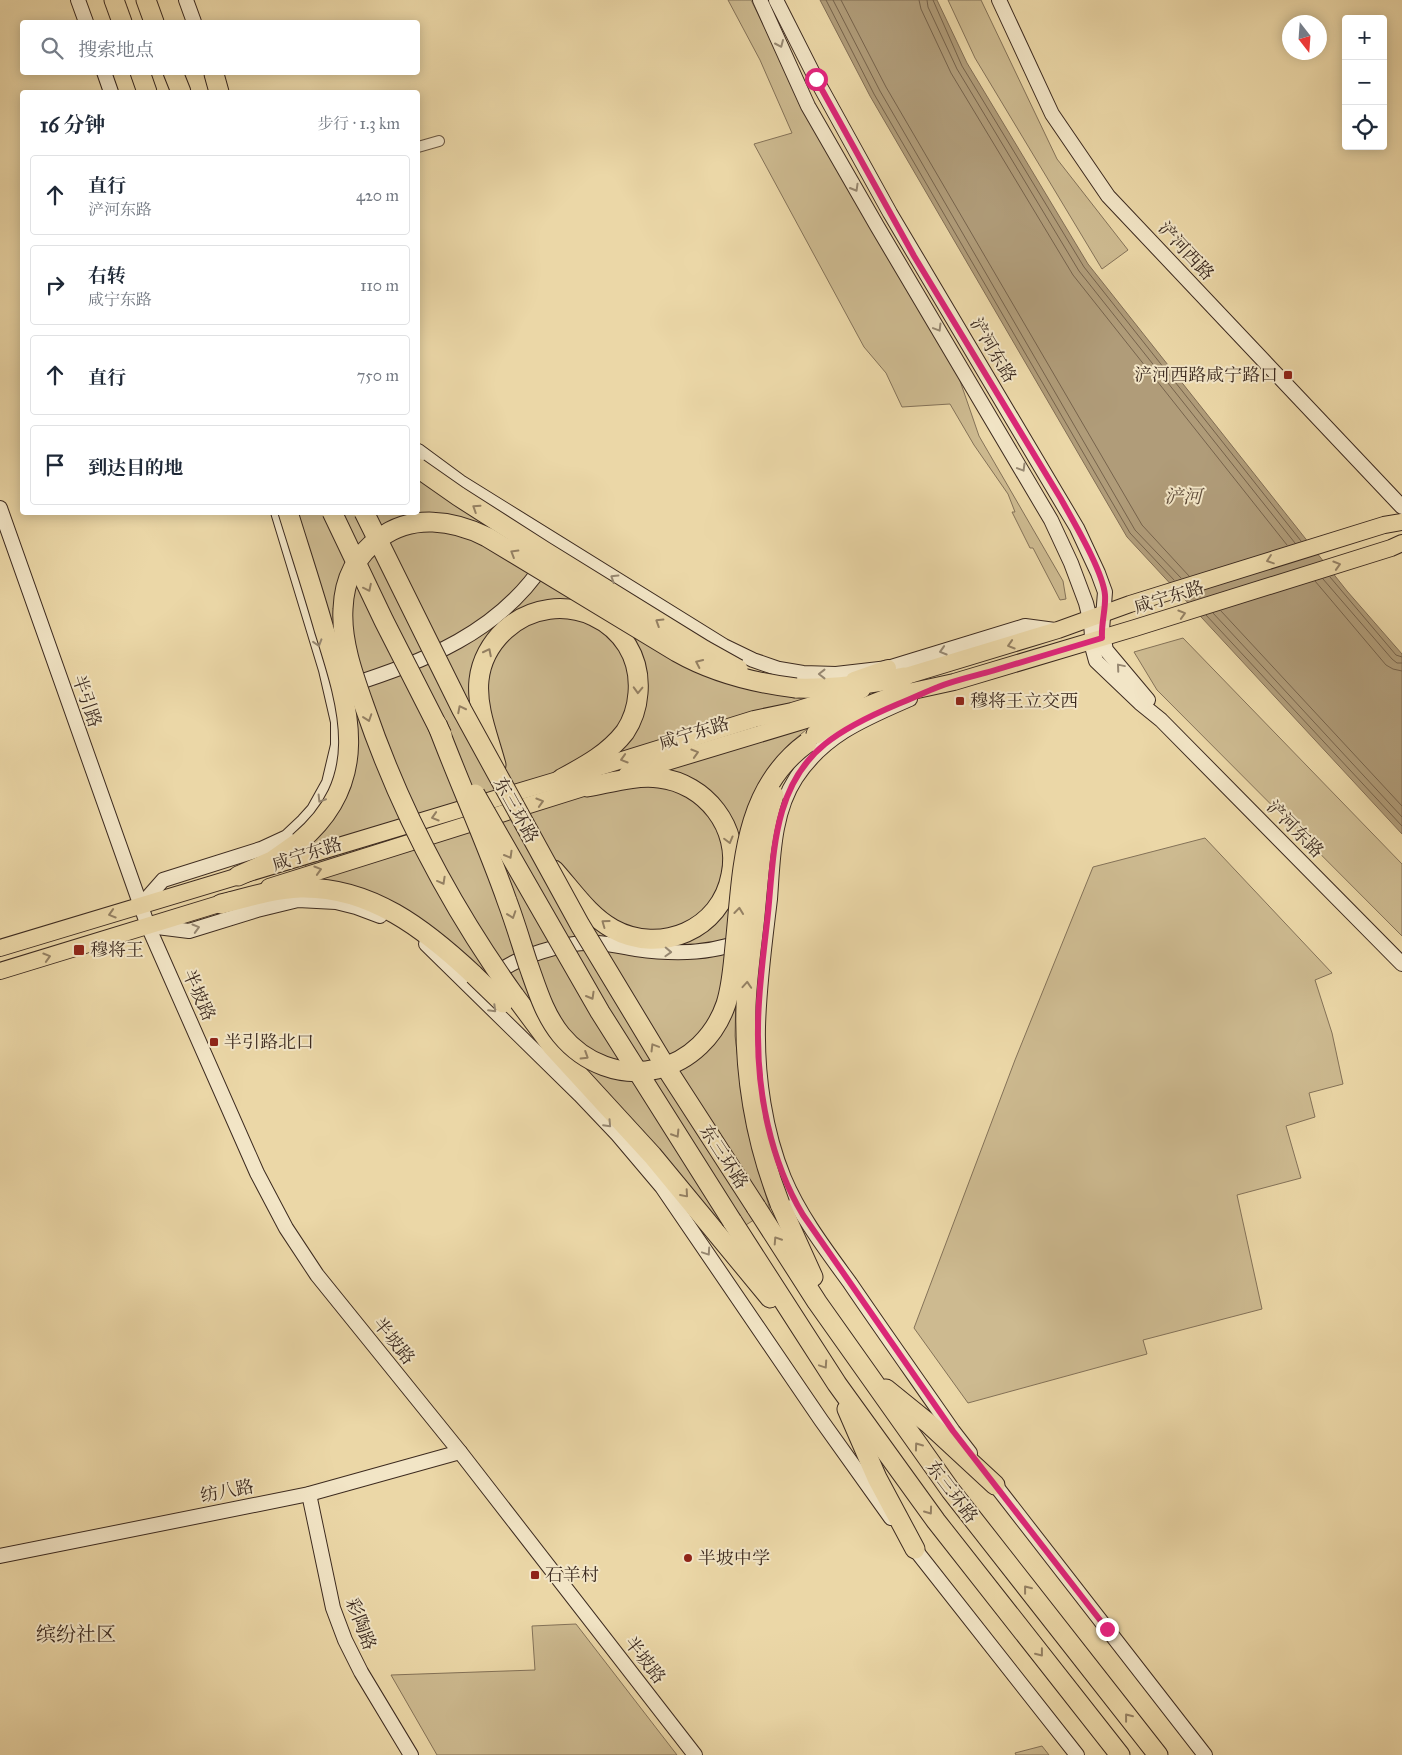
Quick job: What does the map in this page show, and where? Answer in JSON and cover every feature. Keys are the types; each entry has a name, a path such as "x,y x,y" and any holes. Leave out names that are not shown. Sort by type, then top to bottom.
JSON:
{"highway":[{"path":"114,0 121,20"},
{"path":"146,0 153,20"},
{"path":"141,75 146,90"},
{"path":"174,75 180,90"},
{"path":"215,75 219,90"},
{"path":"420,469 544,551 726,662 754,675 806,688"},
{"path":"238,876 272,861 299,842 321,821 340,787 348,763 349,727 338,671 289,515"},
{"name":"东三环路","path":"333,515 384,621 468,783 596,1004 732,1221 837,1384 936,1521 1120,1755"},
{"name":"东三环路","path":"365,515 462,710 501,783 580,925 670,1074 816,1302 951,1491 1158,1755"},
{"path":"812,1346 745,1269 704,1216 663,1169 508,999 470,927 428,856 386,763 359,691 348,650 342,611 344,595 349,576 357,561 376,540 390,531 413,524 436,522 462,526 492,540 677,652 699,664 720,672 746,679 806,688 898,679"},
{"path":"501,783 482,715 478,692 479,678 487,654 497,638 517,621 538,612 562,607 576,609 592,615 614,630 629,650 635,662 638,677 637,705 630,724 609,749 561,779"},
{"path":"437,724 499,879 546,1012 560,1034 579,1053 604,1066 628,1072 655,1070 678,1062 700,1046 716,1026 725,1005 732,978 745,856 754,814 764,791 774,775 789,758 811,739 840,719 858,710 898,679"},
{"path":"811,739 798,752 780,782 766,824 761,853 746,1005 746,1049 752,1111 769,1175 780,1204 839,1332"},
{"path":"540,854 594,915 612,929 633,937 647,940 665,939 682,934 701,923 713,912 725,894 732,874 733,856 729,836 721,818 706,798 686,785 674,780 657,777 639,778 587,787"},
{"path":"220,904 281,890 300,888 349,894 370,901 404,918 425,933 475,984 508,999"},
{"path":"871,1377 928,1423 995,1486"},
{"path":"837,1384 877,1478 915,1549"}],"main road":[{"name":"咸宁东路","path":"0,948 754,719 898,679 1058,630 1130,604 1384,525 1402,522"},
{"name":"咸宁东路","path":"0,971 828,713 898,679 940,686 1135,628 1397,546"},
{"path":"754,719 789,703 838,686"}],"street":[{"path":"78,0 85,20"},
{"path":"186,0 193,20"},
{"name":"浐河东路","path":"760,0 808,106 1051,520 1071,563 1086,604 1097,616"},
{"name":"浐河东路","path":"776,0 816,79 890,213 1077,528 1105,592 1097,616 1095,656 1099,665 1140,704 1161,720 1402,964"},
{"name":"浐河西路","path":"999,0 1052,114 1108,196 1397,498 1402,507"},
{"path":"105,75 110,90"},
{"path":"420,146 439,141"},
{"path":"420,452 460,482 724,646 753,660 779,668 814,674 846,673 898,679"},
{"name":"半引路","path":"0,508 140,905"},
{"path":"140,905 163,880 272,845 287,837 304,821 326,790 336,761 339,730 331,692 279,515"},
{"path":"331,692 419,661 470,635 495,616 532,582 558,543"},
{"path":"940,686 872,716 823,745 805,765 790,789 780,814 776,835 758,1011 759,1054 766,1117 777,1161 784,1179 798,1206 833,1260 953,1431 1205,1755"},
{"path":"148,926 189,931 291,900 336,902 374,913 405,929 475,984 603,1119 662,1187 820,1420 915,1549 1077,1755"},
{"name":"半坡路","path":"140,905 256,1173 286,1228 317,1275 460,1452 695,1755"},
{"path":"475,984 497,973 513,962 532,955 566,947 597,943 662,952 701,951 726,947 766,930"},
{"name":"纺八路","path":"0,1556 308,1494 460,1452"},
{"name":"彩陶路","path":"308,1494 333,1608 345,1640 371,1689 411,1755"}],"shaded area":[{"path":"728,0 751,0 801,100 958,375 979,436 1063,581 1066,599 1060,600 1012,512 1015,512 1008,494 974,445 950,404 902,407 886,373 864,347 754,144 792,133 760,60"},
{"path":"948,0 981,0 1057,159 1128,250 1102,269 975,58"},
{"path":"420,477 736,685 772,694 807,698 813,724 788,745 761,782 736,993 735,1036 746,1122 770,1210 728,1236 635,1126 445,943 312,882 299,848 349,775 292,515 420,515"},
{"path":"1183,638 1402,864 1402,936 1157,690 1134,652"},
{"path":"1205,838 1332,973 1315,980 1332,1033 1343,1084 1309,1093 1315,1117 1286,1126 1301,1178 1237,1195 1262,1309 1143,1340 1147,1354 968,1403 914,1328 1015,1060 1093,867"},
{"path":"576,1624 677,1755 437,1755 391,1675 535,1670 532,1626"},
{"path":"1042,1746 1049,1755 1016,1755 1015,1753"}],"water":[{"name":"浐河","path":"820,0 937,0 967,63 1088,264 1347,591 1402,654 1402,834 1127,537 870,96"}],"place":[{"name":"浐河西路咸宁路口","path":"1288,375"},
{"name":"穆将王立交西","path":"960,701"},
{"name":"穆将王","path":"79,950"},
{"name":"半引路北口","path":"214,1042"},
{"name":"半坡中学","path":"688,1558"},
{"name":"石羊村","path":"535,1575"}],"district":[{"name":"缤纷社区","path":"76,1634"}],"route":[{"path":"816,79 914,256 1061,499 1088,550 1103,584 1105,601 1102,638 940,686 872,716 823,745 794,780 780,814 776,835 758,1011 759,1054 766,1117 777,1161 784,1179 803,1215 953,1431 1107,1629"}]}
